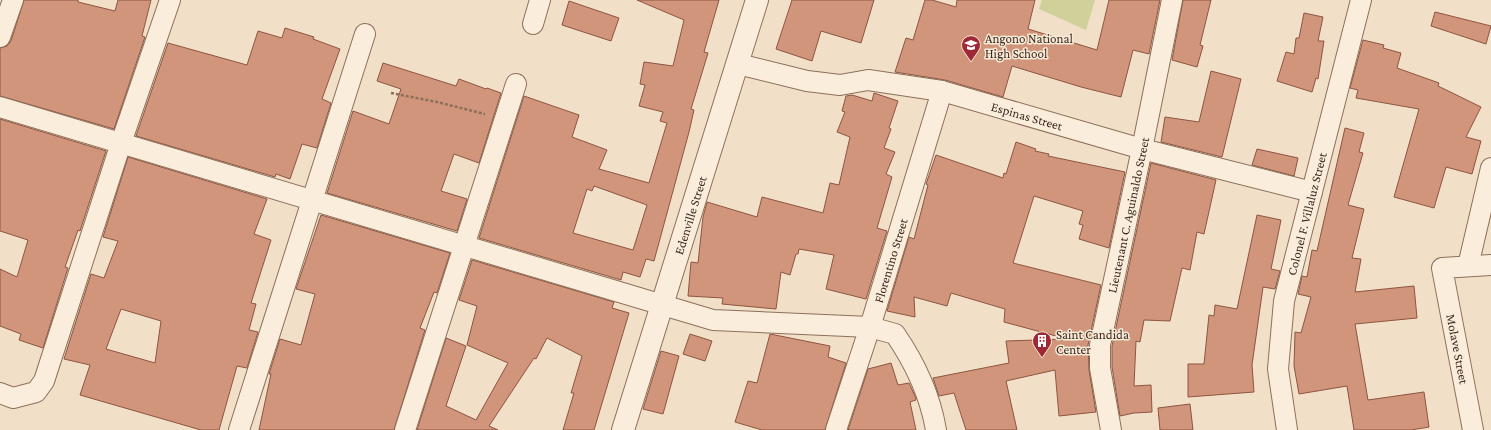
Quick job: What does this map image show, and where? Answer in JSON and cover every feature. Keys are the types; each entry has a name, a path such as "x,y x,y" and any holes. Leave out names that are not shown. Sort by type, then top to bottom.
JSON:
{"street":[{"path":"0,37 13,0"},
{"path":"0,393 13,398 36,392 44,381 121,143 170,0"},
{"path":"533,24 540,0"},
{"name":"Edenville Street","path":"623,430 757,0"},
{"name":"Lieutenant C. Aguinaldo Street","path":"1111,430 1100,368 1100,345 1172,0"},
{"name":"Colonel F. Villaluz Street","path":"1287,430 1278,370 1283,306 1361,0"},
{"path":"240,430 365,34"},
{"name":"Espinas Street","path":"738,64 807,81 840,85 868,80 942,91 1142,149 1312,192"},
{"path":"405,430 516,84"},
{"name":"Florentino Street","path":"836,430 870,327 942,91"},
{"path":"0,107 713,320 870,327 894,334 907,352 917,371 933,414 936,430"},
{"path":"1491,168 1468,266 1491,265"},
{"name":"Molave Street","path":"1468,266 1442,268 1473,430"}],"path":[{"path":"391,93 437,102 504,120"}],"green space":[{"path":"1042,0 1095,0 1086,30 1039,9"}],"building":[{"path":"24,0 78,0 78,2 115,11 118,0 151,0 142,36 145,37 114,129 0,96 0,48 7,46 11,41"},
{"path":"637,0 719,0 704,52 708,53 691,109 694,110 689,132 654,261 646,259 640,277 623,272 621,280 479,238 524,96 579,115 572,137 607,150 599,169 649,183 667,123 660,121 663,112 639,106 645,85 640,84 644,62 673,66 684,20","holes":["594,186 647,205 633,250 573,233 587,189 592,191"]},
{"path":"792,0 874,0 861,43 821,31 812,61 776,49"},
{"path":"925,0 932,0 956,7 957,0 1035,0 1028,29 1097,50 1109,0 1160,0 1149,54 1133,50 1121,97 1081,87 1012,66 1003,97 945,80 895,72 906,38 913,40"},
{"path":"1183,0 1211,0 1200,45 1203,46 1197,67 1172,60"},
{"path":"569,1 619,18 611,41 562,25"},
{"path":"1435,12 1491,26 1486,44 1431,26"},
{"path":"1304,13 1323,17 1318,41 1324,41 1318,79 1316,78 1312,92 1277,81 1286,52 1294,54 1296,38 1299,38"},
{"path":"285,28 314,37 313,39 340,49 322,99 331,103 317,148 302,144 290,179 276,174 275,177 136,136 168,43 247,65 258,31 282,38"},
{"path":"1363,40 1384,45 1383,48 1401,53 1397,68 1439,83 1438,86 1481,107 1466,137 1481,141 1472,174 1446,167 1434,208 1394,197 1419,109 1356,98 1358,90 1350,88"},
{"path":"383,63 456,86 459,79 501,93 479,163 454,154 441,191 467,199 457,231 327,193 353,111 389,124 401,89 377,81"},
{"path":"1211,71 1241,79 1222,157 1161,142 1165,117 1199,122"},
{"path":"874,93 898,101 889,128 891,129 884,148 895,152 886,174 892,177 877,228 887,231 866,299 826,289 834,255 799,249 790,275 781,272 776,309 722,304 723,298 688,296 691,262 698,263 703,217 707,202 757,217 762,197 823,213 830,183 839,185 850,137 837,132 845,112 842,111 846,96 852,95 872,101"},
{"path":"0,119 106,151 80,231 78,230 65,267 68,268 43,348 19,340 21,334 0,326 0,269 17,277 28,240 0,231"},
{"path":"1345,128 1364,133 1359,152 1363,153 1348,205 1364,209 1352,258 1361,259 1355,292 1414,286 1417,318 1355,324 1368,400 1424,392 1429,427 1411,430 1354,430 1347,386 1299,394 1294,366 1295,332 1301,333 1311,297 1298,294 1302,276 1307,277 1312,250 1317,251"},
{"path":"1016,142 1036,149 1035,151 1049,154 1048,156 1125,172 1109,248 1079,239 1083,225 1079,224 1083,211 1034,196 1013,263 1101,285 1088,345 1089,370 1096,412 1059,416 1055,370 1006,381 1017,430 966,430 954,393 939,396 933,378 1009,363 1006,341 1067,339 1004,322 1005,309 951,293 947,306 914,297 915,317 887,311 909,237 914,239 928,185 926,184 936,155 1003,178 1004,173 1006,174"},
{"path":"1257,149 1298,158 1294,176 1252,165"},
{"path":"128,157 267,199 254,234 271,240 251,303 256,304 249,330 258,332 247,368 237,366 219,430 201,430 80,395 90,365 64,359 91,274 104,278 118,241 103,237","holes":["121,309 161,321 155,363 106,349"]},
{"path":"1151,163 1216,180 1204,234 1197,232 1190,270 1182,268 1170,321 1144,320 1140,342 1136,341 1134,386 1151,385 1152,412 1134,413 1120,416 1112,367 1112,346"},
{"path":"321,215 450,253 437,293 434,292 420,328 425,330 394,430 259,430 271,374 269,374 280,339 301,345 315,294 296,289"},
{"path":"1257,215 1281,220 1271,269 1280,271 1275,289 1263,287 1252,365 1254,392 1188,397 1188,364 1204,364 1209,315 1214,316 1215,305 1237,309"},
{"path":"472,260 614,302 612,308 629,313 594,430 563,430 574,393 571,393 582,356 547,338 536,359 534,358 489,426 498,430 417,430 446,338 466,346 446,406 476,420 508,363 467,345 477,306 459,300"},
{"path":"690,334 712,341 705,361 683,354"},
{"path":"770,334 830,346 828,357 846,363 825,430 762,430 735,422 748,381 757,383"},
{"path":"661,351 679,356 663,414 643,409"},
{"path":"891,363 898,385 909,383 915,396 916,400 910,402 916,430 848,430 868,369"},
{"path":"1190,404 1193,430 1160,430 1158,408"}],"place":[{"name":"Angono National High School","path":"971,62"},
{"name":"Saint Candida Center","path":"1042,358"}]}
